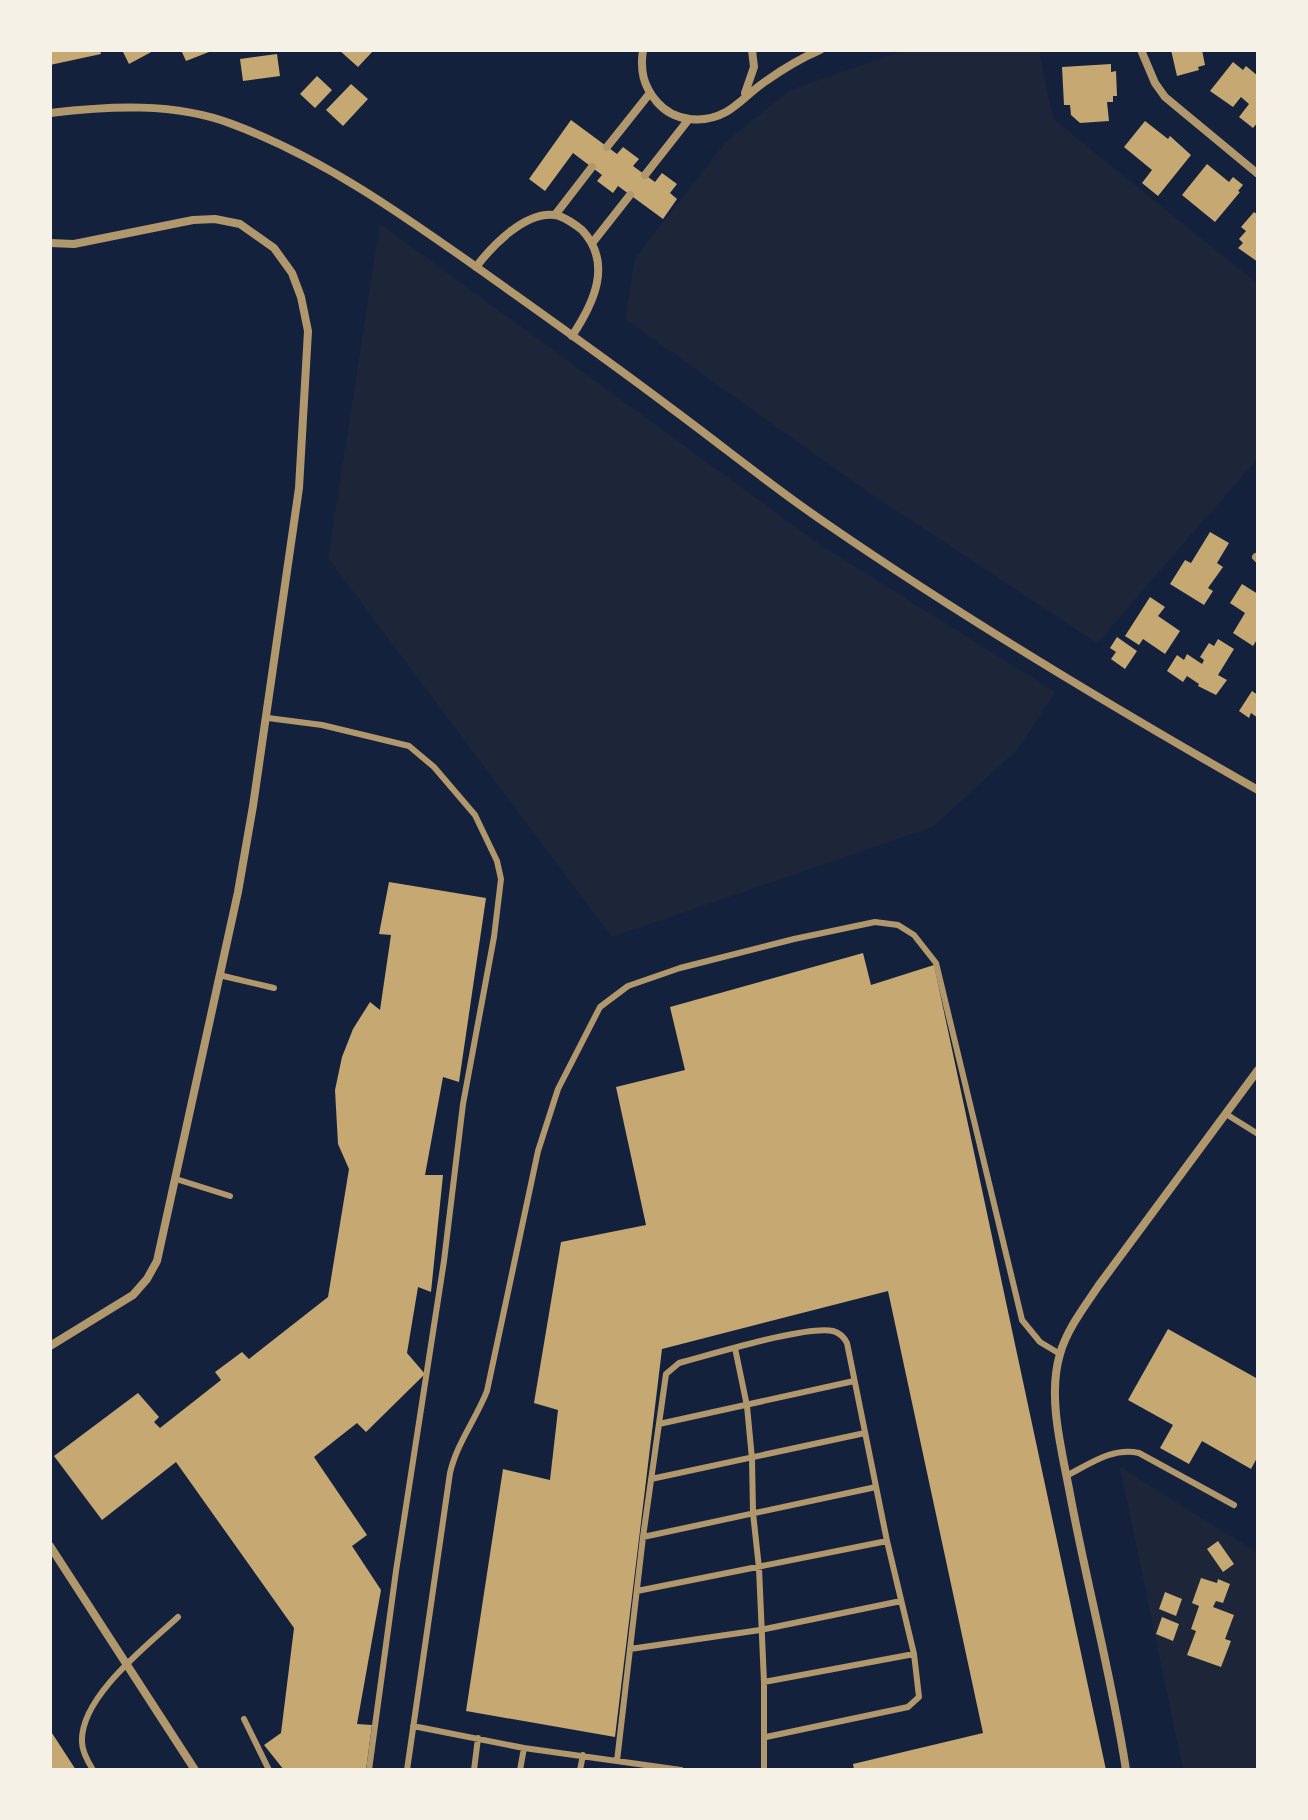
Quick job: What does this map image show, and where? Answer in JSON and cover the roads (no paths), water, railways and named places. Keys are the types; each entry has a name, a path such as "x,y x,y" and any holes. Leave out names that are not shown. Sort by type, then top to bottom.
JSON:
{"street":[{"path":"643,50 643,79 650,93 660,106 674,115 689,119 709,119 728,111 743,97 803,57 820,50"},
{"path":"743,97 752,79 752,50"},
{"path":"1141,50 1155,83 1165,97 1258,174"},
{"path":"607,147 650,93"},
{"path":"50,113 92,108 138,108 179,112 230,123 293,151 342,178 399,212 828,525 1100,699 1258,790"},
{"path":"645,175 689,119"},
{"path":"555,215 592,167"},
{"path":"593,242 630,195"},
{"path":"476,267 495,242 513,228 534,219 555,215 577,226 593,242 598,263 597,288 586,315 572,336"},
{"path":"50,243 74,244 193,220 229,221 252,230 274,248 297,284 308,331 299,488 268,718 238,892 157,1261 133,1295 50,1346"},
{"path":"1126,1770 1059,1432 1055,1384 1060,1354 1077,1318 1099,1285 1258,1070"},
{"path":"50,1546 195,1770"}],"lane":[{"path":"268,718 322,725 409,746 434,767 475,815 497,861 501,879 494,937 463,1104 444,1261 369,1770"},
{"path":"407,1770 450,1473 456,1452 475,1422 490,1381 538,1151 558,1089 584,1035 600,1007 628,986 680,968 875,922 898,925 914,935 936,963 1022,1320 1040,1342 1060,1354"},
{"path":"218,975 274,988"},
{"path":"1226,1114 1258,1134"},
{"path":"176,1179 230,1196"},
{"path":"617,1761 663,1384 669,1370 679,1363 735,1348 806,1332 832,1331 847,1343 887,1541 914,1654 919,1697 915,1704 766,1737"},
{"path":"735,1348 747,1406 752,1459 764,1682 765,1769"},
{"path":"659,1424 854,1381"},
{"path":"651,1479 865,1433"},
{"path":"1066,1476 1116,1451 1127,1450 1139,1453 1234,1505"},
{"path":"643,1537 876,1487"},
{"path":"637,1591 887,1541"},
{"path":"630,1649 760,1630 901,1601"},
{"path":"93,1770 82,1745 87,1716 128,1663 178,1617"},
{"path":"764,1682 914,1654"},
{"path":"244,1719 269,1770"},
{"path":"413,1726 524,1748 617,1761 630,1767 681,1770"},
{"path":"474,1770 478,1738"},
{"path":"520,1770 524,1748"},
{"path":"580,1770 583,1755"}]}
